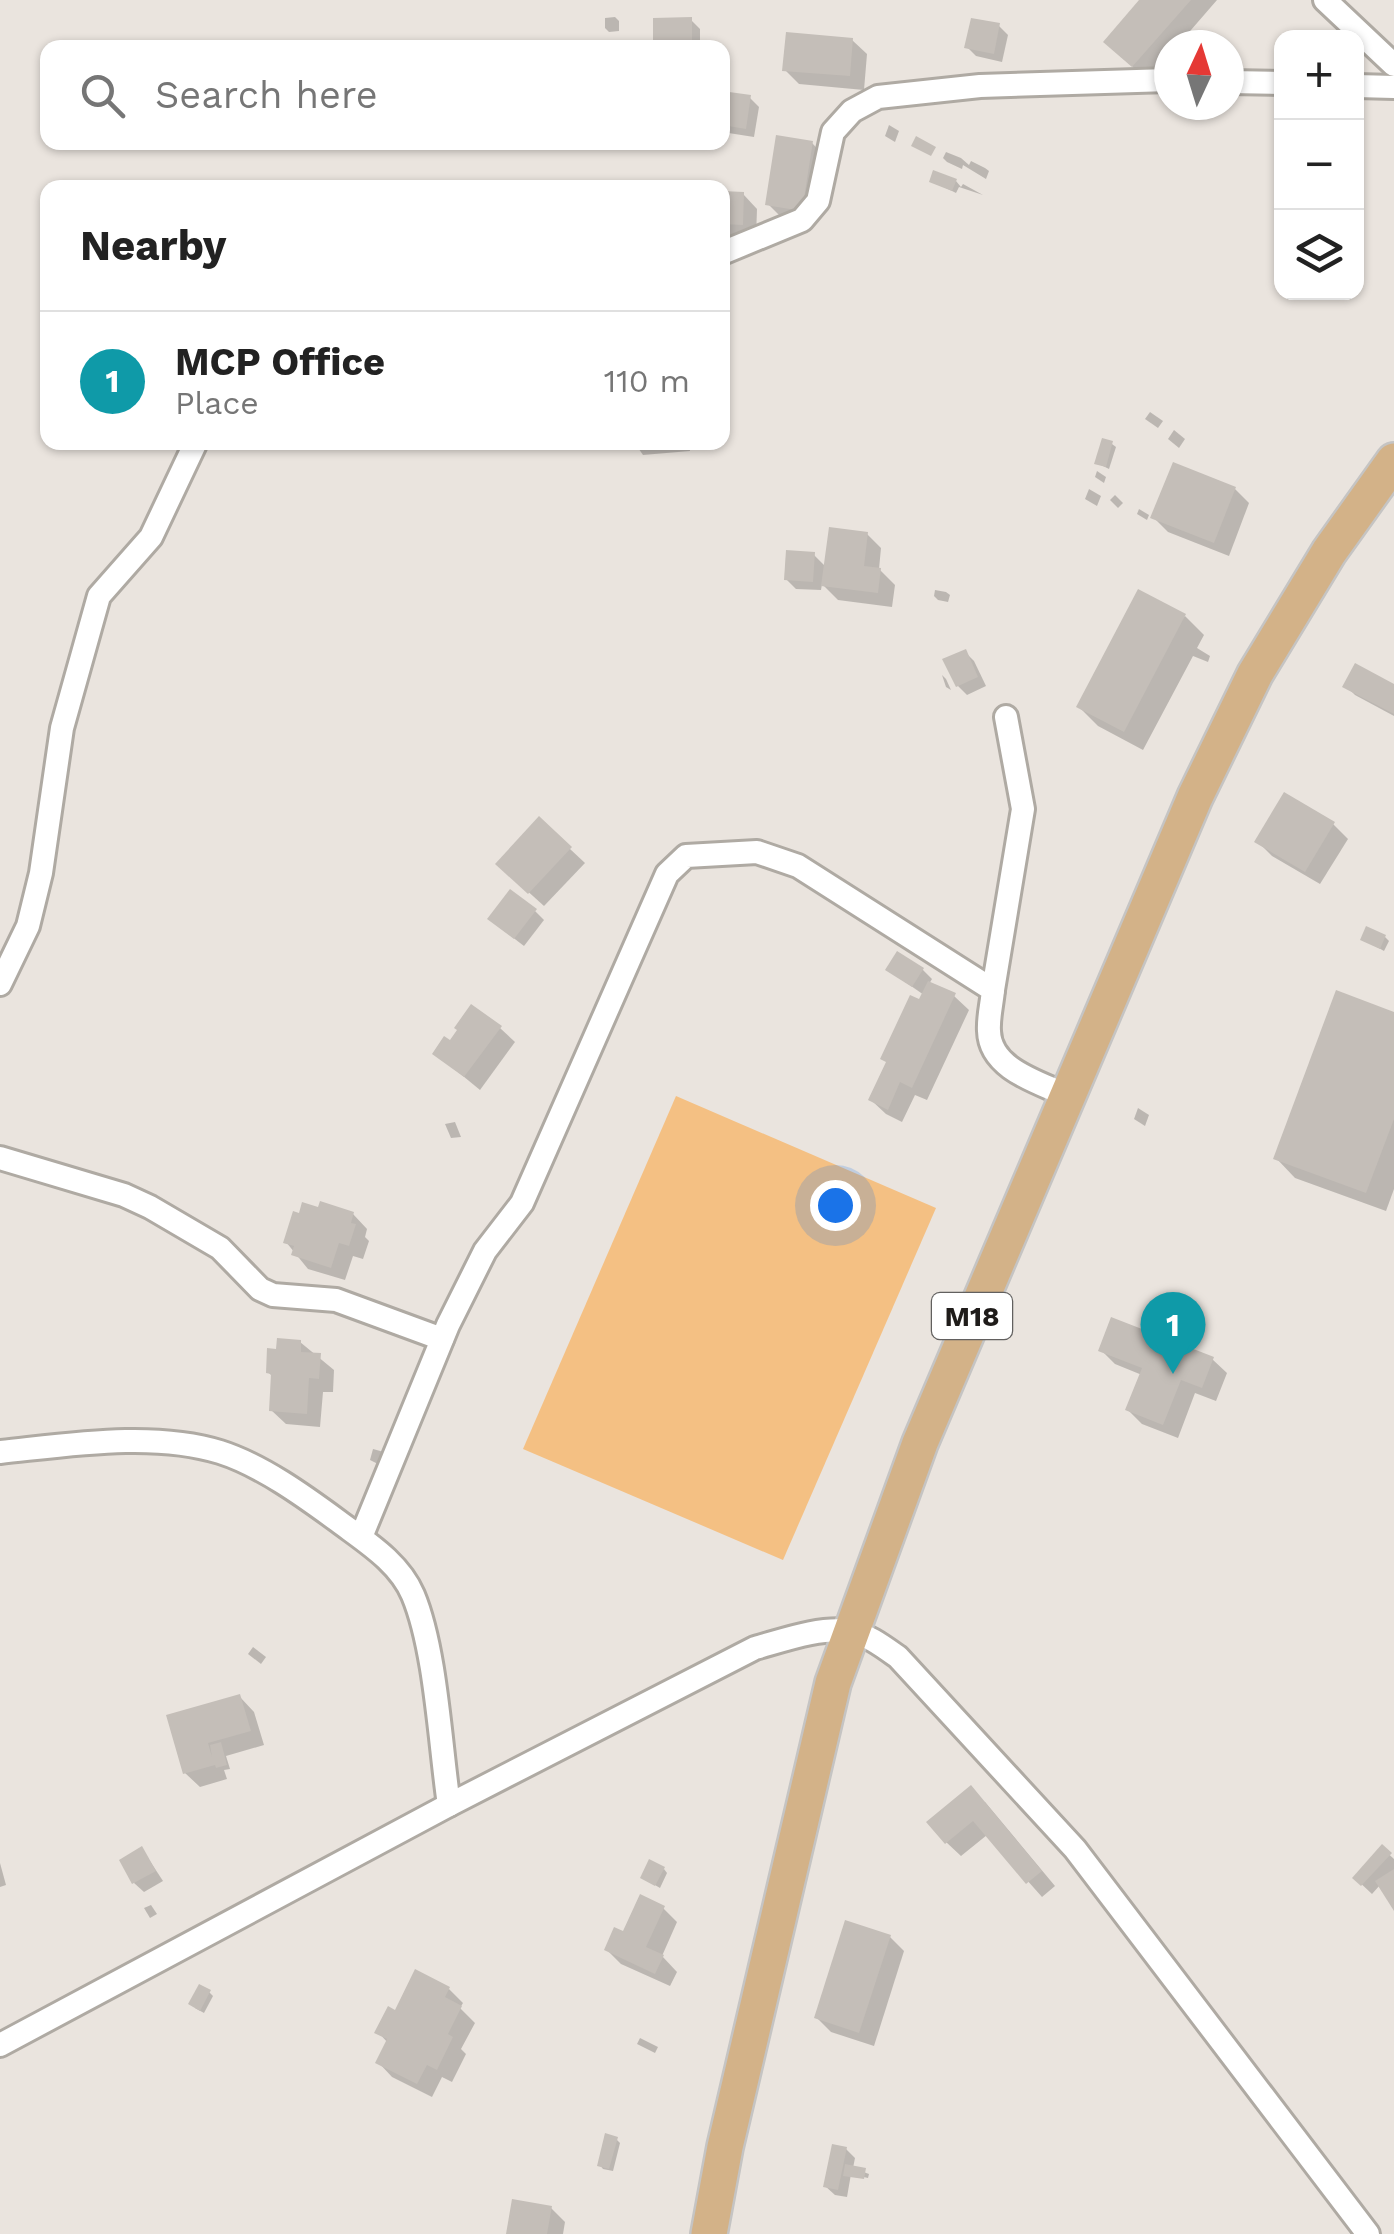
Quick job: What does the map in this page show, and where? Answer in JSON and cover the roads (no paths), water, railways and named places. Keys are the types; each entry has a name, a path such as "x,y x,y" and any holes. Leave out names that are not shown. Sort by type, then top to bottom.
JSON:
{"main road":[{"name":"M18","path":"709,2234 724,2148 832,1683 920,1442 1195,796 1255,674 1330,552 1394,460"}],"street":[{"path":"1324,0 1394,65"},
{"path":"730,250 802,220 812,212 818,201 833,132 852,111 878,98 980,86 1154,80"},
{"path":"1244,82 1274,83"},
{"path":"1364,86 1394,87"},
{"path":"0,984 15,958 31,914 62,728 99,596 151,536 192,450"},
{"path":"1006,717 1023,808 988,1034 1008,1067 1066,1096"},
{"path":"360,1538 442,1338 485,1251 522,1203 667,874 686,856 758,852 798,866 993,990"},
{"path":"0,1158 124,1195 150,1207 220,1248 260,1289 273,1295 336,1300 442,1338"},
{"path":"0,1452 111,1442 223,1453 318,1507 360,1538 400,1572 415,1599 430,1664 449,1805"},
{"path":"0,2045 449,1805 756,1648 804,1634 850,1631 898,1657 1075,1849 1368,2234"}],"place":[{"name":"MCP Office","path":"1173,1374"}]}
